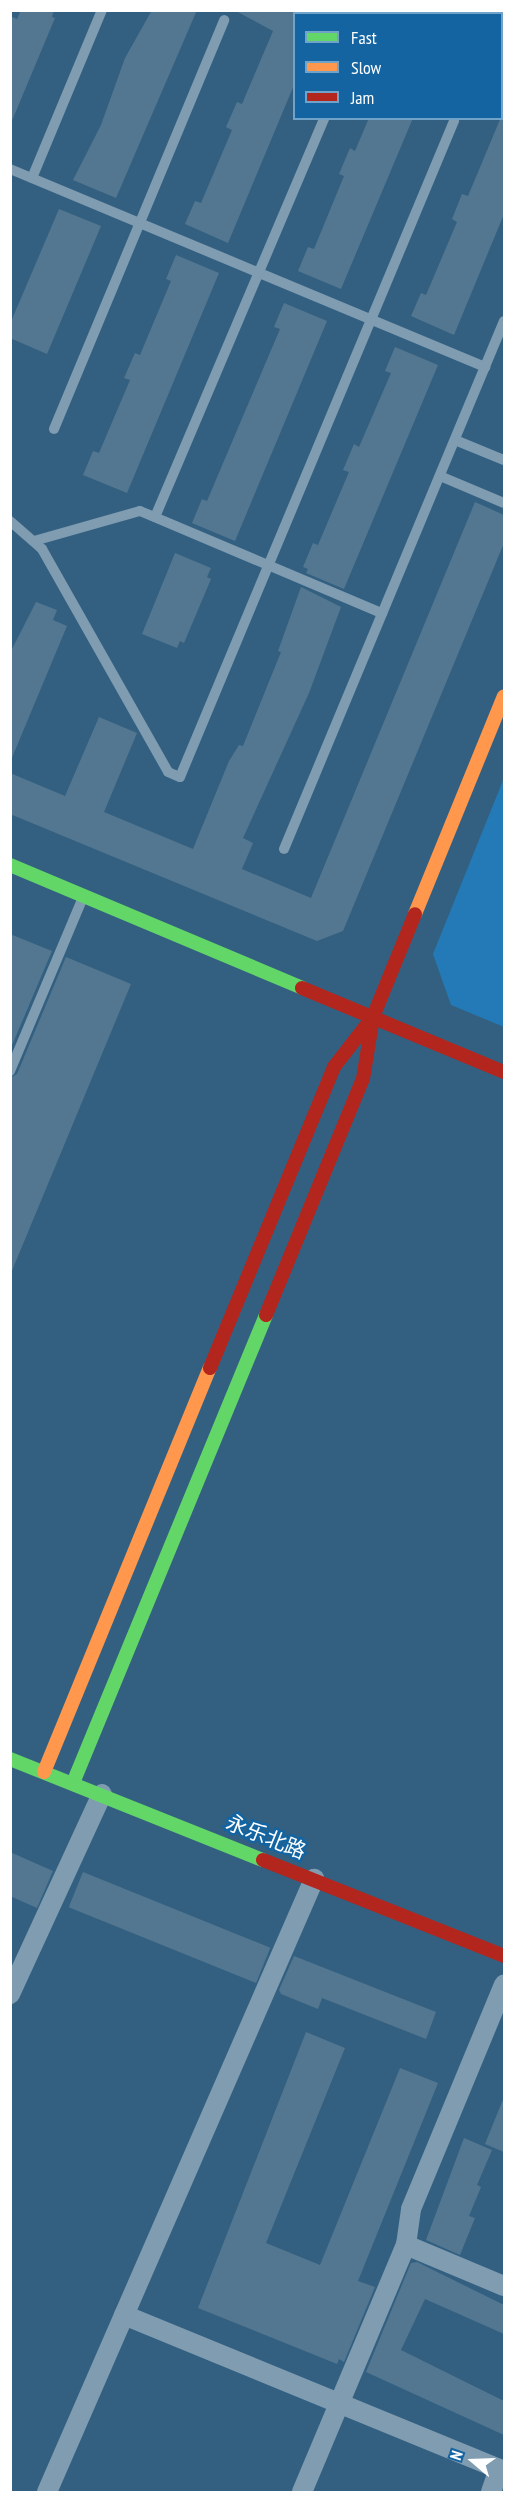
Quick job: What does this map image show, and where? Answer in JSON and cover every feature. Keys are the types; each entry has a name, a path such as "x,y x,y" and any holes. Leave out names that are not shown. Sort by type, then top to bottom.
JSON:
{"street":[{"path":"73,1783 363,1079 373,1017 504,696"},
{"path":"10,865 504,1072"},
{"path":"44,1772 334,1067 373,1017"},
{"name":"永乐北路","path":"10,1759 504,1956"},
{"path":"10,1994 102,1794"},
{"path":"47,2493 314,1879"},
{"path":"302,2493 406,2245 411,2209 504,1985"},
{"path":"406,2245 504,2286"},
{"path":"124,2315 502,2470 491,2493"}],"lane":[{"path":"32,178 102,10"},
{"path":"54,429 224,20"},
{"path":"155,517 323,120"},
{"path":"10,521 34,541 168,772 180,777 454,121"},
{"path":"10,169 485,367"},
{"path":"284,849 504,321"},
{"path":"455,440 504,460"},
{"path":"440,476 504,503"},
{"path":"34,541 140,511 382,613"},
{"path":"10,1071 84,895"}],"shaded area":[{"path":"504,778 504,1027 451,1005 433,954"}],"building":[{"path":"21,10 54,10 52,17 55,18 11,123 10,16 17,19"},
{"path":"152,10 197,10 116,198 73,180 101,125 125,58"},
{"path":"234,10 294,10 293,87 228,243 185,224 195,201 201,203 232,130 226,127 237,102 242,104 273,31"},
{"path":"504,110 504,214 454,335 411,316 421,293 426,295 457,222 452,219 462,194 468,196 500,120 503,120"},
{"path":"368,120 412,120 341,289 298,271 308,247 314,249 344,176 339,174 350,148 355,151"},
{"path":"59,209 101,226 47,354 10,338 10,324"},
{"path":"176,255 219,273 127,493 83,475 93,451 99,453 130,380 124,378 135,353 140,355 171,281 166,279"},
{"path":"284,303 327,321 235,541 192,523 202,499 207,501 280,329 274,327"},
{"path":"395,347 438,365 344,589 306,573 308,569 303,567 313,543 318,545 349,472 343,470 354,444 359,447 391,373 385,371"},
{"path":"475,502 504,515 504,543 343,931 317,941 10,814 10,773 65,796 99,717 137,733 104,812 193,849 229,761 239,745 243,746 281,652 278,651 301,587 341,607 309,693 243,838 253,843 242,869 311,898"},
{"path":"175,553 211,568 207,577 211,579 184,643 180,641 177,648 142,634"},
{"path":"36,602 57,610 53,620 67,626 11,760 10,653"},
{"path":"10,934 52,951 10,1050"},
{"path":"66,957 131,984 11,1273 10,1078 17,1074"},
{"path":"10,1852 53,1871 37,1908 10,1896"},
{"path":"83,1872 270,1948 256,1983 69,1907"},
{"path":"294,1956 436,2012 426,2039 322,1998 318,2009 281,1994 279,1990"},
{"path":"306,2032 345,2048 266,2243 320,2265 400,2068 438,2083 358,2281 375,2287 344,2362 339,2359 337,2364 198,2308"},
{"path":"504,2097 504,2152 485,2144"},
{"path":"464,2138 492,2150 477,2185 481,2187 469,2216 475,2218 460,2255 426,2240"},
{"path":"417,2262 504,2305 504,2334 425,2299 401,2350 504,2401 504,2435 366,2372 411,2263"}],"traffic: fast":[{"path":"465,10 469,12"},
{"path":"10,865 302,988"},
{"path":"73,1783 266,1315"},
{"path":"10,1759 263,1860"}],"traffic: slow":[{"path":"415,914 504,696"},
{"path":"44,1772 210,1368"}],"traffic: jam":[{"path":"266,1315 363,1079 373,1017 415,914"},
{"path":"302,988 504,1072"},
{"path":"210,1368 334,1067 372,1018"},
{"path":"263,1860 504,1956"}]}
